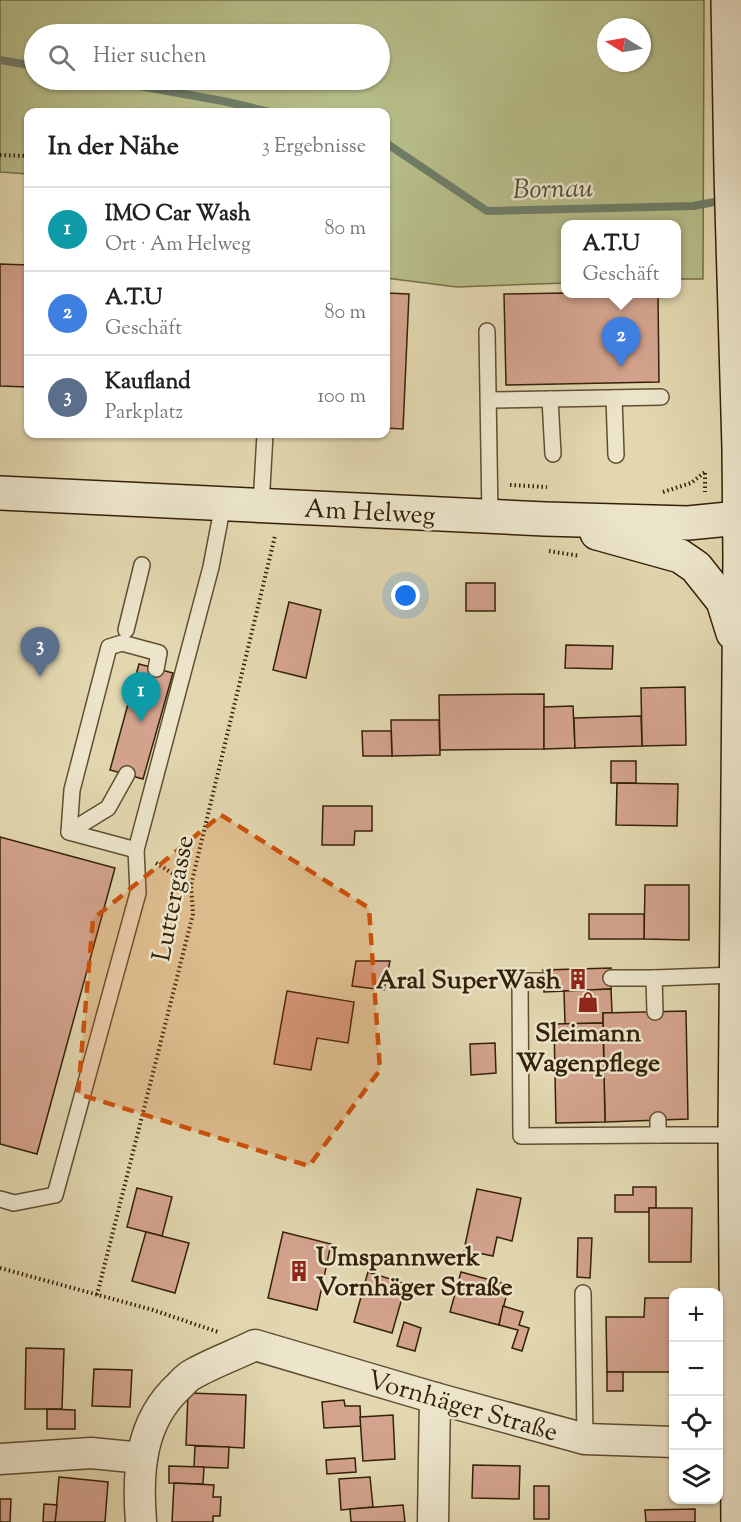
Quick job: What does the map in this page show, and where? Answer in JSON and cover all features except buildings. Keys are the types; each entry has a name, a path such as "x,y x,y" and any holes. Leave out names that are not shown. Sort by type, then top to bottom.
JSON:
{"main road":[{"path":"728,0 730,172 738,311 740,655 732,1445 738,1522"},
{"name":"Am Helweg","path":"0,493 223,504 270,521 490,516 541,535 739,518"},
{"path":"541,535 680,556 696,567 723,601 740,655"}],"street":[{"name":"Vornhäger Straße","path":"255,1345 585,1439 669,1442"},
{"path":"141,1522 138,1491 142,1458 149,1425 165,1399 190,1375 255,1345"},
{"path":"433,1522 435,1398"},
{"path":"0,1459 92,1453 142,1458"}],"lane":[{"path":"488,331 490,516"},
{"path":"489,400 662,397"},
{"path":"614,398 616,455"},
{"path":"550,399 553,454"},
{"path":"264,438 270,521"},
{"path":"0,1199 14,1203 55,1195 138,893 136,850 211,567 223,504"},
{"path":"126,630 142,565"},
{"path":"69,832 72,790 110,647 122,643 159,653 156,669"},
{"path":"69,832 108,808 127,774"},
{"path":"69,832 136,850"},
{"path":"611,978 735,975"},
{"path":"654,978 655,1012"},
{"path":"544,981 520,981 521,1136 658,1127 735,1136"},
{"path":"583,1293 585,1439"}],"path":[{"path":"0,155 24,156"},
{"path":"659,493 691,483 705,472"},
{"path":"491,484 551,487"},
{"path":"270,521 286,537"},
{"name":"Luttergasse","path":"97,1295 193,914 191,885 270,521"},
{"path":"541,535 583,557"},
{"path":"136,850 191,885"},
{"path":"0,1268 153,1310 255,1345"}],"highlighted area":[{"path":"221,815 369,908 380,1070 309,1166 78,1094 93,919"}],"green space":[{"path":"0,0 704,0 703,279 681,279 681,220 561,220 561,283 457,287 390,279 390,108 24,108 24,174 0,172"}],"waterway":[{"name":"Bornau","path":"0,60 24,64"},
{"name":"Bornau","path":"162,90 253,108"},
{"name":"Bornau","path":"390,146 487,211 693,206 725,200"}],"place":[{"name":"A.T.U","path":"621,367"},
{"name":"Kaufland","path":"40,677"},
{"name":"IMO Car Wash","path":"141,722"},
{"name":"Aral SuperWash","path":"578,979"},
{"name":"Sleimann Wagenpflege","path":"588,1002"},
{"name":"Umspannwerk Vornhäger Straße","path":"299,1271"}]}
